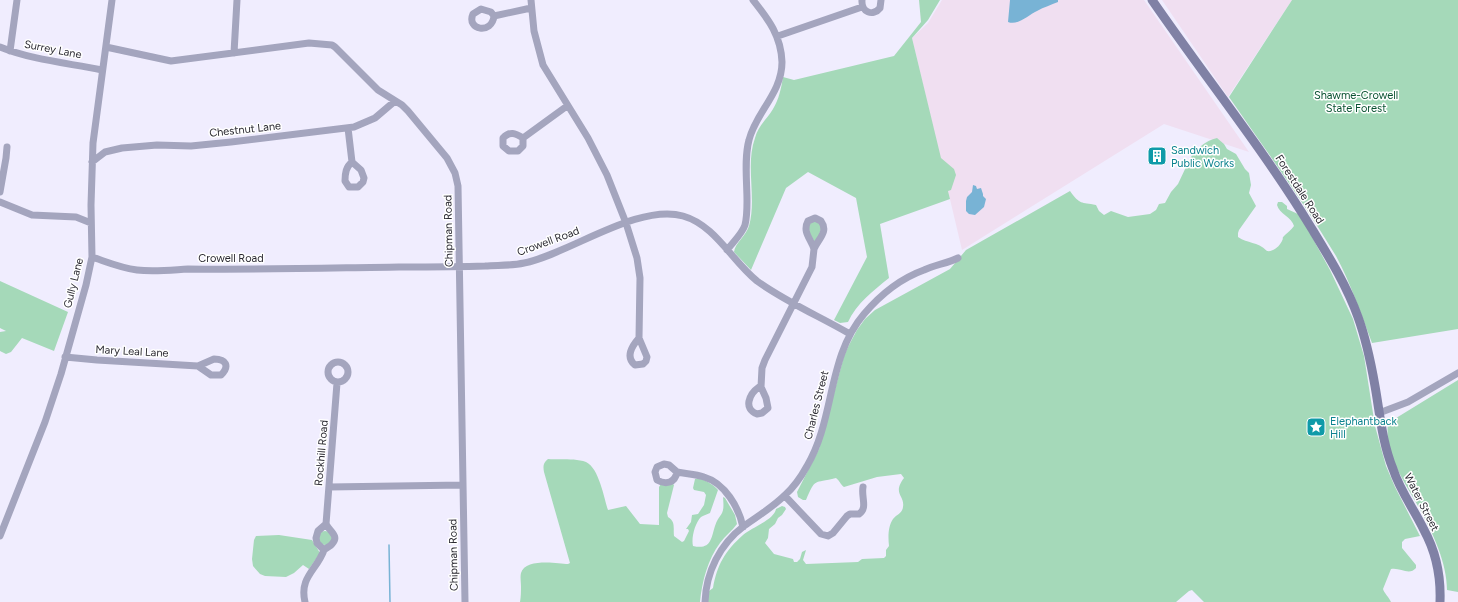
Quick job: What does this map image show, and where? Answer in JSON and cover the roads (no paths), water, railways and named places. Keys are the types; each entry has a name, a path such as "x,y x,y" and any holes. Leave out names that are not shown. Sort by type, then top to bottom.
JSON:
{"main road":[{"name":"Forestdale Road","path":"1152,0 1191,56 1234,112 1279,178 1331,261 1353,306 1364,335 1379,413"},
{"name":"Water Street","path":"1379,413 1383,438 1393,471 1401,489 1424,530 1435,556 1439,573 1440,602"}],"street":[{"path":"10,51 17,0"},
{"name":"Gully Lane","path":"0,536 45,422 86,285 92,257 92,162 95,121 112,0"},
{"path":"234,53 237,0"},
{"path":"727,250 742,230 747,214 746,177 749,140 756,123 772,96 779,78 782,63 778,36 753,0"},
{"path":"778,36 862,4 867,12 876,12 880,8 881,0"},
{"path":"494,16 531,4 534,31 543,65 588,138 607,176 626,223 639,268 639,338"},
{"name":"Chipman Road","path":"106,47 171,61 309,43 332,45 378,90 402,105 416,119 447,158 455,174 459,199 465,602"},
{"name":"Surrey Lane","path":"0,47 37,58 102,70"},
{"name":"Chestnut Lane","path":"92,162 105,152 122,148 157,145 191,146 348,128 360,125 375,118 395,101"},
{"path":"523,138 567,106"},
{"path":"348,128 352,162"},
{"path":"0,192 7,147"},
{"path":"0,202 32,216 76,217 91,223"},
{"name":"Crowell Road","path":"92,257 115,265 146,271 516,265 550,255 626,223 650,215 662,213 681,215 690,218 704,227 757,280 792,304 850,334"},
{"path":"761,387 762,368 765,360 812,267 814,249"},
{"name":"Charles Street","path":"705,602 708,581 716,558 730,539 743,527 762,515 785,496 807,466 817,445 842,350 857,322 882,294 900,281 924,269 958,258"},
{"name":"Mary Leal Lane","path":"65,357 198,366"},
{"path":"1379,413 1408,402 1458,372"},
{"name":"Rockhill Road","path":"305,602 303,593 306,578 324,550 332,544 335,539 334,534 326,524 338,383"},
{"path":"676,472 706,477 721,486 735,506 743,527"},
{"path":"329,487 463,485"},
{"path":"785,496 821,534 828,536 833,533 847,516 850,514 858,514 863,511 864,505 862,488"},
{"name":"Rockhill Road","path":"324,550 318,544 316,538 318,531 326,524"}],"water":[{"path":"1010,0 1058,0 1058,2 1015,23 1012,23 1008,22"},
{"path":"973,185 976,186 977,189 981,188 983,196 986,199 984,207 975,215 969,214 966,211 967,197 972,192"}],"waterway":[{"path":"389,545 390,602"}],"place":[{"name":"Sandwich Public Works","path":"1157,156"},
{"name":"Elephantback Hill","path":"1316,427"}],"park label":[{"name":"Shawme-Crowell State Forest","path":"1356,101"}]}
